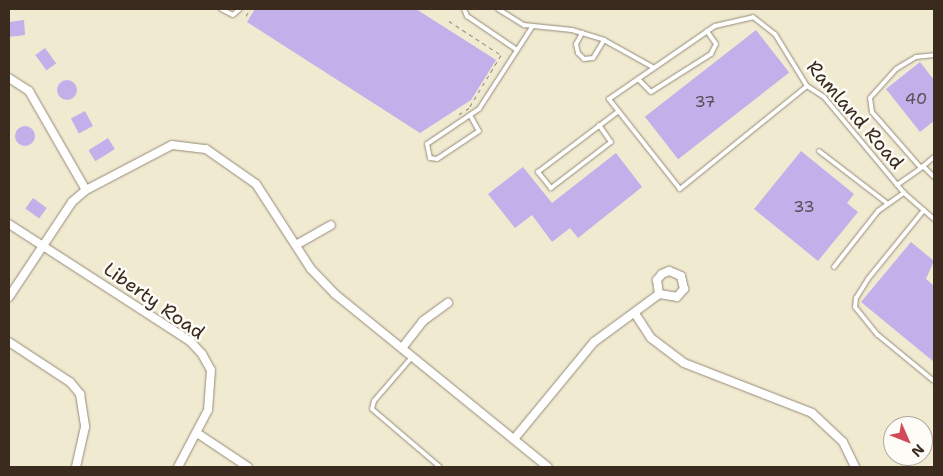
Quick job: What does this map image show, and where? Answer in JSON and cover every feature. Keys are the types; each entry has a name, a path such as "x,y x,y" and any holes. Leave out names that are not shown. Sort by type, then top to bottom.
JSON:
{"street":[{"path":"9,78 30,91 86,190"},
{"path":"9,297 45,247 72,202 86,190 163,149 190,144 206,149 245,174 321,281 548,467"},
{"name":"Liberty Road","path":"9,224 190,341 202,354 211,370 212,389 197,433 178,467"},
{"path":"296,246 331,225"},
{"path":"514,439 594,342 636,315 659,294"},
{"path":"402,348 423,321 448,303"},
{"path":"636,315 651,338 684,363 812,413 843,442 855,467"},
{"path":"9,342 70,382 80,394 84,427 76,467"},
{"path":"197,433 248,467"}],"lane":[{"path":"221,9 234,15 240,9"},
{"path":"464,9 467,16 517,50"},
{"path":"498,9 532,27 582,33 604,40 654,68"},
{"name":"Ramland Road","path":"619,110 609,98 707,32 736,18 752,16 766,23 807,86 824,97 904,193 934,219"},
{"path":"470,115 479,132 437,159 430,158 427,144 470,115 479,109 532,27"},
{"path":"638,79 651,92 711,54 716,44 707,32"},
{"path":"582,33 576,44 584,59 599,52 604,40"},
{"path":"934,54 916,57 896,69 870,98 872,112 934,178"},
{"path":"599,125 612,142 551,188 538,172 599,125 619,110 680,189 807,86"},
{"path":"819,151 888,204"},
{"path":"897,185 934,157"},
{"path":"834,267 888,204 904,193"},
{"path":"924,210 868,279 856,298 855,307 878,336 934,381"},
{"path":"412,357 374,401 372,409 440,467"}],"path":[{"path":"246,16 250,9"},
{"path":"449,21 501,55 469,108 455,118"}],"building":[{"path":"255,9 416,9 496,60 471,100 420,133 247,22"},
{"path":"24,20 25,35 9,37 9,22"},
{"path":"756,30 789,73 678,159 645,117"},
{"path":"45,48 56,63 46,70 35,55"},
{"path":"920,62 934,80 934,121 920,132 886,89"},
{"path":"67,80 74,83 77,90 74,97 67,100 60,97 57,90 60,83"},
{"path":"85,111 93,126 79,134 71,119"},
{"path":"25,126 32,129 35,136 32,143 25,146 18,143 15,136 18,129"},
{"path":"108,138 115,149 95,161 88,150"},
{"path":"801,151 854,194 847,203 858,212 818,261 754,209"},
{"path":"616,153 642,187 578,238 570,228 552,242 532,215 515,228 488,194 523,167 552,203"},
{"path":"33,198 47,208 39,219 25,209"},
{"path":"911,242 934,261 926,279 934,286 934,362 861,302"}]}
